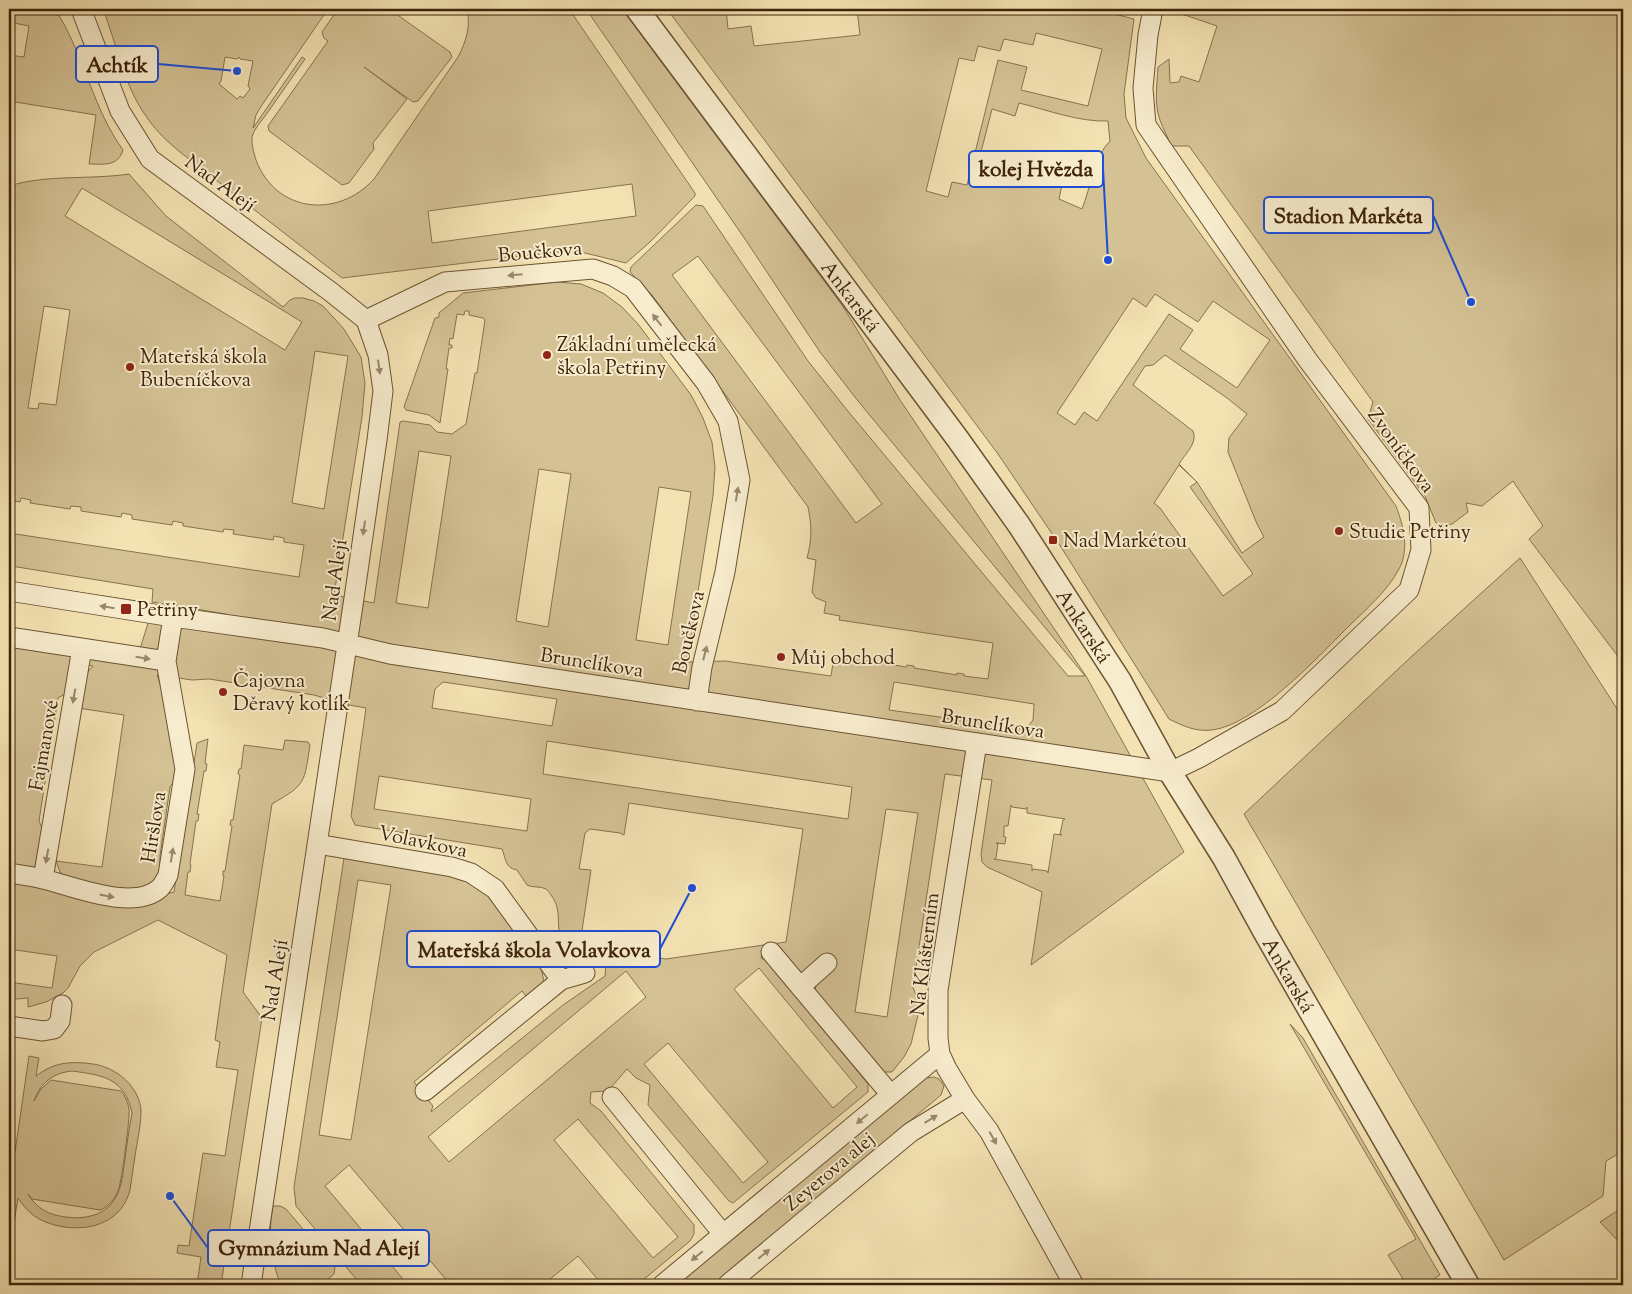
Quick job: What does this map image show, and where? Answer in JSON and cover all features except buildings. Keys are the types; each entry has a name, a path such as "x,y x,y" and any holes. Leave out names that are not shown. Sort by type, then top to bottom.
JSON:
{"street":[{"name":"Nad Alejí","path":"81,9 120,111 150,158 366,320 378,356 382,391 377,440 254,1283"},
{"name":"Ankarská","path":"637,9 957,438 1019,525 1120,681 1170,772 1224,858 1468,1285"},
{"name":"Zvoníčkova","path":"1153,9 1148,35 1143,88 1146,125 1307,359 1419,508 1421,550 1409,590 1282,711 1199,758 1170,772"},
{"name":"Boučkova","path":"366,320 445,282 593,269 613,276 632,288 706,384 728,421 740,480 725,572 702,668 697,701"},
{"name":"Brunclíkova","path":"9,591 323,638 390,654 1170,772"},
{"name":"Hiršlova","path":"9,873 43,879 110,898 133,898 160,888 168,875 185,769 166,662 173,617"},
{"path":"9,637 166,662"},
{"name":"Fajmanové","path":"43,879 82,648"},
{"name":"Na Klášterním","path":"976,743 938,990 940,1054 964,1099 990,1131 1074,1285"},
{"name":"Volavkova","path":"317,844 452,867 472,873 495,889 561,980"},
{"path":"771,952 891,1095"},
{"path":"800,987 827,963"},
{"path":"425,1091 561,980 585,973"},
{"path":"9,1026 43,1031 54,1029 60,1021 62,1004"},
{"name":"Zeyerova alej","path":"662,1285 940,1054"},
{"path":"612,1097 723,1234"},
{"name":"Zeyerova alej","path":"727,1285 916,1129 964,1099"}],"shaded area":[{"path":"9,9 57,15 60,17 69,33 104,118 123,150 114,162 89,164 96,115 9,101 9,55 24,57 29,26 9,22"},
{"path":"103,9 246,9 269,13 270,9 328,9 256,115 253,128 302,57 305,59 256,129 252,140 256,160 265,178 278,191 293,200 309,204 326,205 343,200 359,192 374,179 458,57 467,34 467,9 569,9 695,193 695,196 650,242 626,263 585,253 556,252 342,278 180,152 159,133 140,107 133,93","holes":["225,57 237,59 239,57 240,59 253,61 248,86 250,89 243,98 240,96 237,99 219,84","632,184 636,216 432,243 428,211"]},
{"path":"338,9 389,9 450,52 452,57 418,101 413,102 364,67 407,99 373,143 374,149 349,183 342,185 269,131 268,126 328,41 324,38 322,32"},
{"path":"586,9 622,9 842,305 900,400 1086,676 1184,852 1031,965 1042,892 987,867 982,862 981,854 992,780 945,774 913,987 920,1007 911,1044 904,1057 892,1072 883,1072 815,992 816,985 804,973 797,973 772,944 786,942 803,829 629,803 624,835 590,829 585,833 579,869 591,870 579,951 569,946 563,940 560,933 556,903 548,891 544,888 527,885 517,870 508,865 502,849 355,825 351,816 366,708 314,695 209,679 192,680 157,675 162,689 177,769 174,781 170,787 160,856 160,879 137,892 68,880 60,872 56,861 102,867 124,715 78,708 84,680 93,666 71,662 65,694 58,698 39,821 43,830 35,867 34,869 9,866 9,632 139,652 149,620 9,598 9,582 144,602 153,609 225,620 226,614 152,602 153,589 11,566 9,577 9,533 299,577 304,545 284,542 284,538 274,536 273,540 233,534 234,530 224,529 223,532 183,526 183,523 173,521 172,525 132,519 132,515 122,513 121,517 81,511 81,507 71,506 70,509 30,503 31,500 21,498 20,502 9,500 9,186 24,182 129,174 166,216 283,307 295,298 314,301 323,306 344,329 361,357 365,383 362,417 334,595 374,603 400,422 430,425 437,432 452,434 466,424 475,373 477,373 485,320 469,315 469,311 465,311 464,315 457,314 453,339 450,338 449,345 452,345 452,348 449,348 446,369 448,369 440,423 429,415 406,410 404,407 435,318 439,317 439,313 463,293 557,282 581,284 603,293 622,307 638,324 691,395 703,418 712,442 715,467 713,496 687,662 725,661 831,676 834,656 855,659 856,657 863,660 906,667 907,665 914,666 914,668 988,679 993,643 839,620 840,616 824,613 826,602 816,598 812,592 816,560 807,558 811,533 808,507 652,295 630,272 631,267 696,205 703,206 808,361 847,410 1068,676 1085,676 858,401 820,352 747,242","holes":["82,188 302,322 285,350 65,216","698,256 882,504 856,523 672,275","44,306 70,310 56,405 39,403 38,409 28,408","315,351 348,356 324,509 292,503","419,451 451,456 428,608 396,603","539,469 571,474 548,627 516,621","659,487 691,492 668,645 636,640","443,682 557,699 552,726 432,708 435,689","894,682 1034,704 1033,720 1026,729 889,710","547,741 852,787 848,819 543,774","379,776 531,799 527,831 374,809","1011,805 1012,807 1026,809 1027,807 1027,813 1065,819 1063,820 1060,834 1062,835 1054,834 1048,873 1047,871 1033,869 1032,871 1032,865 994,859 996,858 998,844 996,843 1005,844 1006,837 1004,835 1004,826 1008,826","886,809 918,813 887,1017 855,1012"]},
{"path":"667,9 726,9 728,29 751,26 754,46 860,35 857,9 1095,9 1134,19 1124,94 1126,118 1146,158 1396,506 1405,545 1402,561 1394,577 1375,600 1302,672 1266,703 1229,725 1212,730 1190,728 1169,719 1061,547 998,454","holes":["1036,33 1102,49 1088,106 1021,90 1027,67 998,60 967,185 952,182 948,197 926,191 959,58 974,61 978,46 1000,51 1004,39 1033,45","1019,103 1074,118 1108,121 1110,141 1096,164 1082,209 1059,199 1064,176 1012,158 1010,163 980,156 992,109 1015,116","1155,294 1198,322 1213,301 1270,340 1237,388 1180,349 1193,330 1169,314 1097,421 1084,412 1075,425 1057,413 1133,298 1146,307","1165,355 1247,414 1229,438 1228,452 1264,537 1242,553 1197,482 1179,464 1194,440 1193,431 1133,385 1145,366 1153,365","1179,465 1197,482 1190,487 1253,574 1223,596 1160,508 1154,503"]},
{"path":"1176,9 1623,9 1623,663 1529,539 1543,526 1513,481 1482,506 1466,503 1468,512 1452,524 1442,526 1436,523 1425,496 1368,419 1373,402 1189,146 1171,146 1158,114 1156,94 1158,67 1169,59 1170,83 1179,82 1181,76 1199,82 1217,26 1176,12"},
{"path":"1520,558 1623,718 1623,1151 1606,1161 1603,1196 1504,1260 1244,814 1412,656"},
{"path":"208,739 206,771 204,771 197,814 199,814 198,821 196,821 190,872 188,872 185,895 220,901 223,871 225,871 232,826 230,825 231,820 233,820 240,775 238,774 239,769 241,769 244,745 283,750 285,740 308,742 310,745 302,782 291,792 272,804 243,992 262,1018 221,1285 197,1285 201,1257 177,1253 178,1245 189,1246 203,1153 225,1156 238,1070 216,1067 220,1042 215,1040 227,955 158,920 94,952 80,966 68,988 63,993 46,1002 28,1007 28,998 9,998 9,982 52,988 57,956 9,949 9,880 133,903 174,892 197,743"},
{"path":"344,858 450,874 472,884 490,898 541,967 544,982 539,994 532,998 526,996 522,991 414,1082 433,1106 431,1112 563,1005 605,976 607,950 666,959 764,945 761,958 765,960 868,1084 868,1092 733,1203 729,1201 648,1105 650,1085 636,1078 627,1069 608,1091 591,1092 590,1103 601,1111 694,1225 694,1234 690,1241 637,1285 595,1285 599,1281 578,1256 543,1285 447,1285 449,1283 349,1165 325,1186 408,1285 361,1285 296,1206 294,1187","holes":["358,880 391,885 351,1140 319,1135","759,968 857,1087 833,1108 734,989","626,971 646,997 449,1162 428,1137","668,1043 768,1162 743,1183 644,1064","578,1119 678,1237 653,1258 554,1140"]},
{"path":"1290,1024 1303,1038 1440,1275 1424,1285 1407,1285 1388,1255 1416,1239"},
{"path":"29,1056 39,1058 36,1076 49,1068 63,1064 93,1064 110,1069 131,1086 140,1102 140,1128 130,1190 126,1201 105,1222 75,1228 64,1227 37,1218 27,1210 18,1198 9,1254 9,1193","holes":["72,1071 93,1074 111,1080 118,1085 129,1101 132,1113 122,1178 118,1190 122,1175 129,1115 126,1099 121,1091 51,1080 41,1089 34,1101 40,1089 44,1084 59,1074","118,1192 115,1198 105,1210 98,1214 74,1218 54,1215 44,1210 35,1204 28,1194 32,1199 100,1210 111,1202"]},
{"path":"934,1077 939,1079 944,1086 941,1095 713,1285 677,1285 926,1078"},
{"path":"273,1206 280,1206 286,1209 335,1267 334,1274 321,1285 281,1285 272,1256 271,1226"},
{"path":"1623,1207 1623,1246 1600,1222"}],"place":[{"name":"Achtík","path":"237,71"},
{"name":"kolej Hvězda","path":"1108,260"},
{"name":"Stadion Markéta","path":"1471,302"},
{"name":"Základní umělecká škola Petřiny","path":"547,355"},
{"name":"Mateřská škola Bubeníčkova","path":"130,367"},
{"name":"Studie Petřiny","path":"1339,531"},
{"name":"Nad Markétou","path":"1053,540"},
{"name":"Petřiny","path":"126,609"},
{"name":"Můj obchod","path":"781,657"},
{"name":"Čajovna Děravý kotlík","path":"223,692"},
{"name":"Mateřská škola Volavkova","path":"692,888"},
{"name":"Gymnázium Nad Alejí","path":"170,1196"}]}
